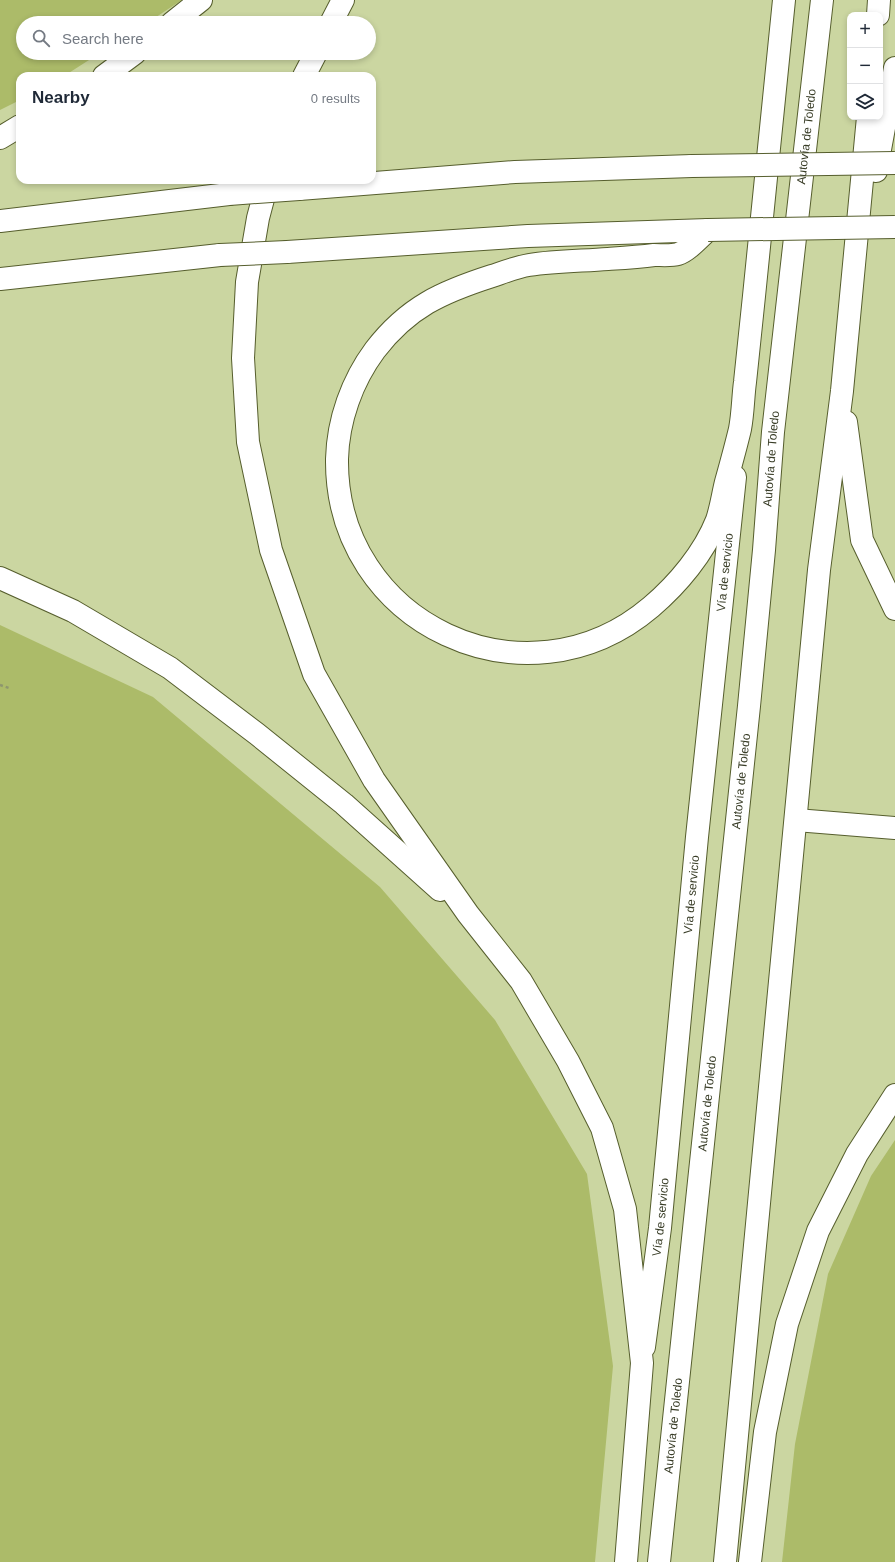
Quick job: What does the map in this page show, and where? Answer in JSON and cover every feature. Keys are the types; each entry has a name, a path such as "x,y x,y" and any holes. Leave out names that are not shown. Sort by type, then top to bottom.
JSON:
{"main road":[{"path":"181,16 201,0"},
{"path":"335,16 343,0"},
{"path":"708,230 680,254 527,265 455,288 430,301 408,316 389,333 359,374 349,398 341,422 337,448 337,473 340,499 356,548 369,570 385,590 403,608 424,623 452,638 495,651 527,653 572,648 602,638 619,630 641,616 660,599 695,560 716,521 740,426 784,0"},
{"name":"Autovía de Toledo","path":"659,1562 749,706 764,550 773,432 822,0"},
{"path":"878,12 879,0"},
{"path":"109,72 126,60"},
{"path":"306,72 312,60"},
{"path":"850,314 895,68"},
{"path":"725,1562 819,570 842,391 868,120"},
{"path":"0,138 16,128"},
{"path":"376,183 515,172 692,166 895,163"},
{"path":"267,184 258,218 247,282 243,358 248,442 271,550 314,674 374,780 468,914 521,981 568,1061 602,1128 625,1209 642,1363 626,1562"},
{"path":"0,220 229,194 363,184"},
{"path":"0,279 220,256 528,236 708,230 895,227"},
{"path":"842,391 862,540 895,608"},
{"name":"Vía de servicio","path":"642,1363 660,1228 697,837 740,426"},
{"path":"0,578 73,611 170,668 257,734 344,804 468,914"},
{"path":"796,820 895,828"},
{"path":"750,1562 765,1432 787,1324 818,1230 857,1154 895,1095"}],"path":[{"path":"0,685 9,688"}],"green space":[{"path":"0,0 182,0 158,16 16,16 16,60 89,60 70,72 16,72 16,102 0,110"},
{"path":"0,625 153,697 380,887 495,1020 587,1174 613,1366 595,1562 0,1562"},
{"path":"895,1140 895,1562 782,1562 795,1444 828,1274 871,1176"}]}
